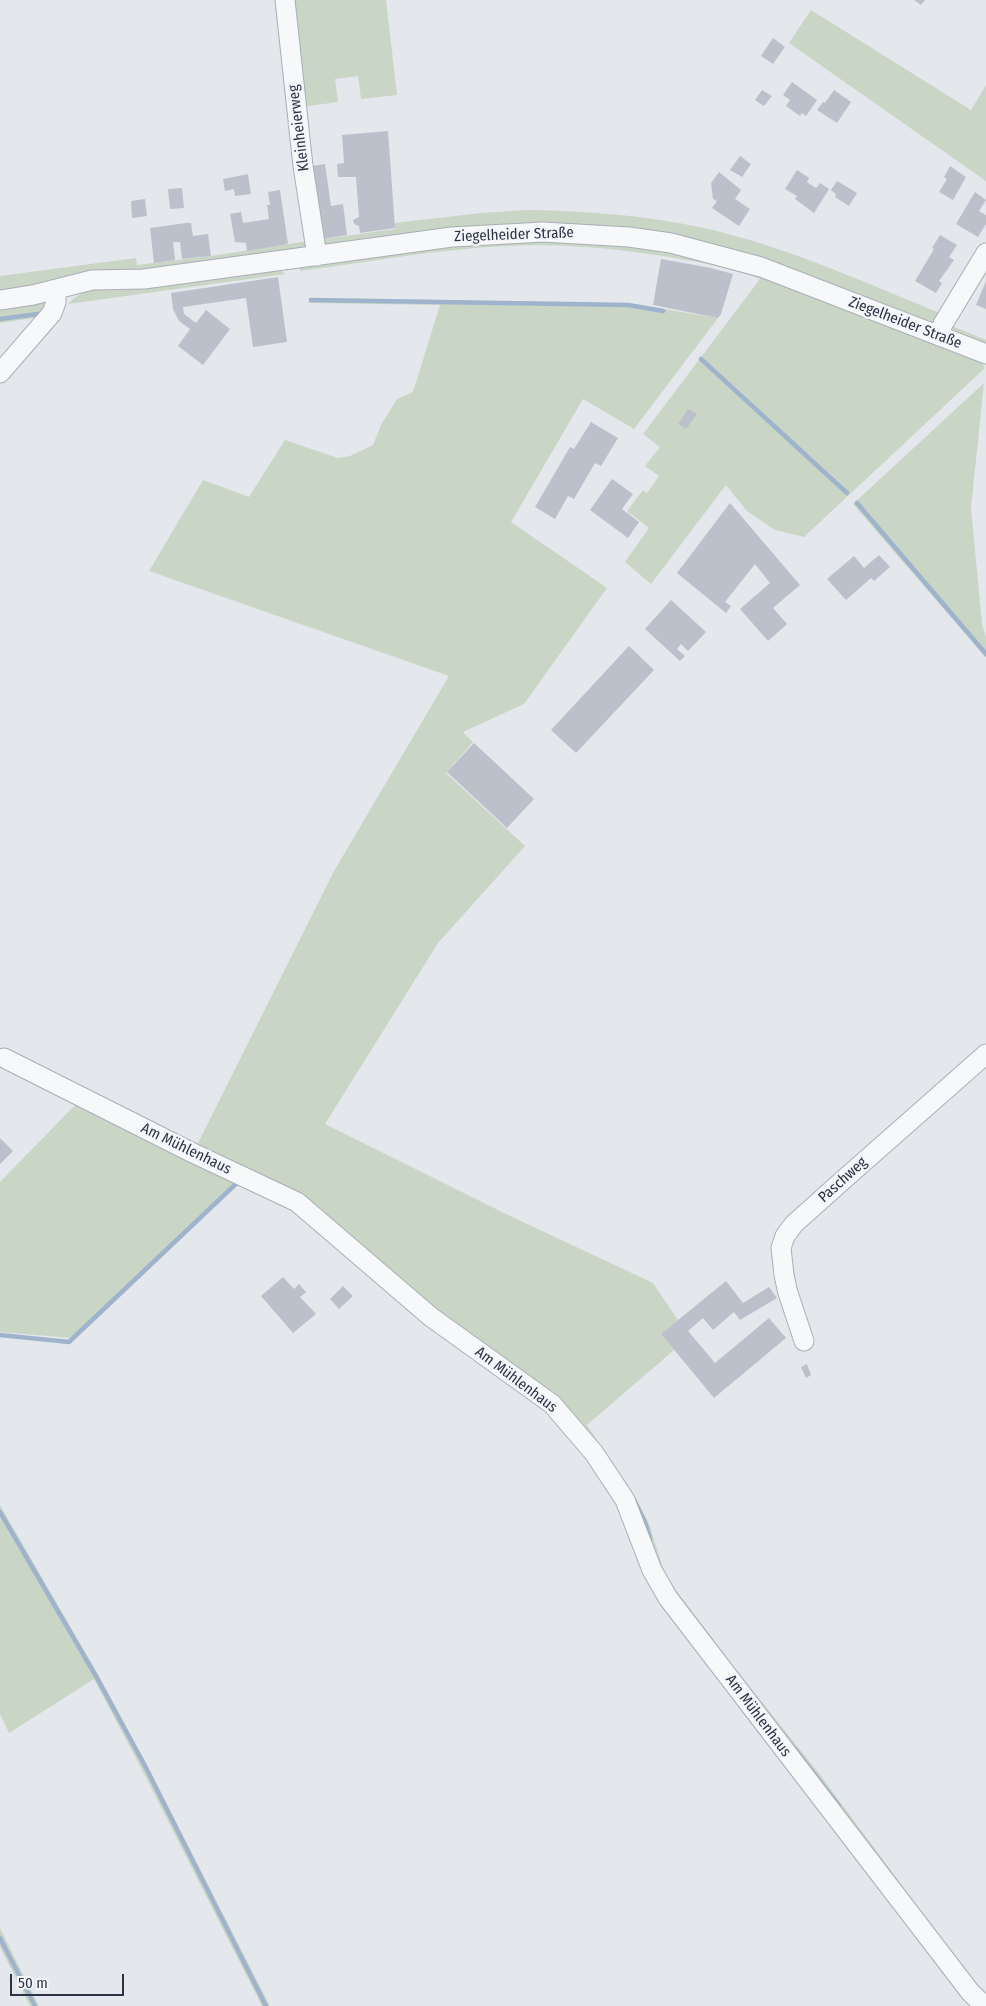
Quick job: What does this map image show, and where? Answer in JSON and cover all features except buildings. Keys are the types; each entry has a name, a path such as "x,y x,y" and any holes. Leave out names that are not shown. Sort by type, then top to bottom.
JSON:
{"street":[{"name":"Kleinheierweg","path":"284,0 303,166 317,256"},
{"name":"Ziegelheider Straße","path":"0,300 56,290 92,280 144,279 452,238 502,233 569,232 671,243 761,267 986,354"},
{"path":"939,336 943,324 986,253"},
{"path":"0,373 52,313 56,302 56,290"},
{"name":"Paschweg","path":"804,1341 784,1275 781,1248 785,1236 794,1224 842,1180 986,1054"},
{"name":"Am Mühlenhaus","path":"4,1058 193,1153 297,1202 430,1317 552,1404 594,1453 625,1500 652,1570 668,1598 971,1993 985,2006"}],"green space":[{"path":"289,0 386,0 397,95 361,99 358,76 335,79 338,102 302,107"},
{"path":"811,10 971,110 986,85 986,181 789,43"},
{"path":"529,210 572,211 635,217 678,223 731,235 793,254 945,315 936,324 926,323 651,233 326,248 317,240 395,229 395,223 481,213"},
{"path":"512,239 641,245 765,275 980,359 985,368 804,537 775,530 747,511 726,485 651,584 625,562 649,528 627,511 643,490 647,493 659,476 645,466 660,447 643,434 760,279 729,269 675,258 613,249 550,245 456,250 300,271 300,265"},
{"path":"309,241 303,251 62,280 0,293 0,276 136,258 137,265"},
{"path":"278,268 285,274 68,304 80,294 93,289 123,289"},
{"path":"309,298 628,303 718,318 634,429 583,399 511,522 607,588 524,704 463,732 473,742 446,773 525,846 438,943 325,1124 506,1214 653,1283 678,1320 661,1334 674,1350 587,1425 637,1500 649,1524 666,1577 740,1675 818,1772 980,1991 677,1604 598,1449 433,1315 299,1199 195,1149 334,871 449,676 149,571 203,480 249,497 285,440 338,458 350,456 373,445 381,425 397,399 413,392 440,305 309,303"},
{"path":"46,301 48,306 40,317 0,323 0,307"},
{"path":"952,326 986,340 986,347 955,335"},
{"path":"984,383 971,508 982,624 986,637 986,658 853,504"},
{"path":"79,1101 237,1180 72,1338 0,1332 0,1182"},
{"path":"0,1505 99,1676 147,1765 270,2006 262,2006 94,1679 9,1733 0,1714"},
{"path":"0,1928 39,2006 30,2006 0,1947"}],"waterway":[{"path":"311,300 628,305 663,311"},
{"path":"0,319 38,314"},
{"path":"701,359 847,493"},
{"path":"857,503 986,654"},
{"path":"0,1335 69,1342 240,1180"},
{"path":"633,1498 645,1522 650,1539"},
{"path":"0,1512 97,1678 145,1766 266,2006"},
{"path":"795,1749 839,1806"},
{"path":"0,1938 35,2006"}]}
